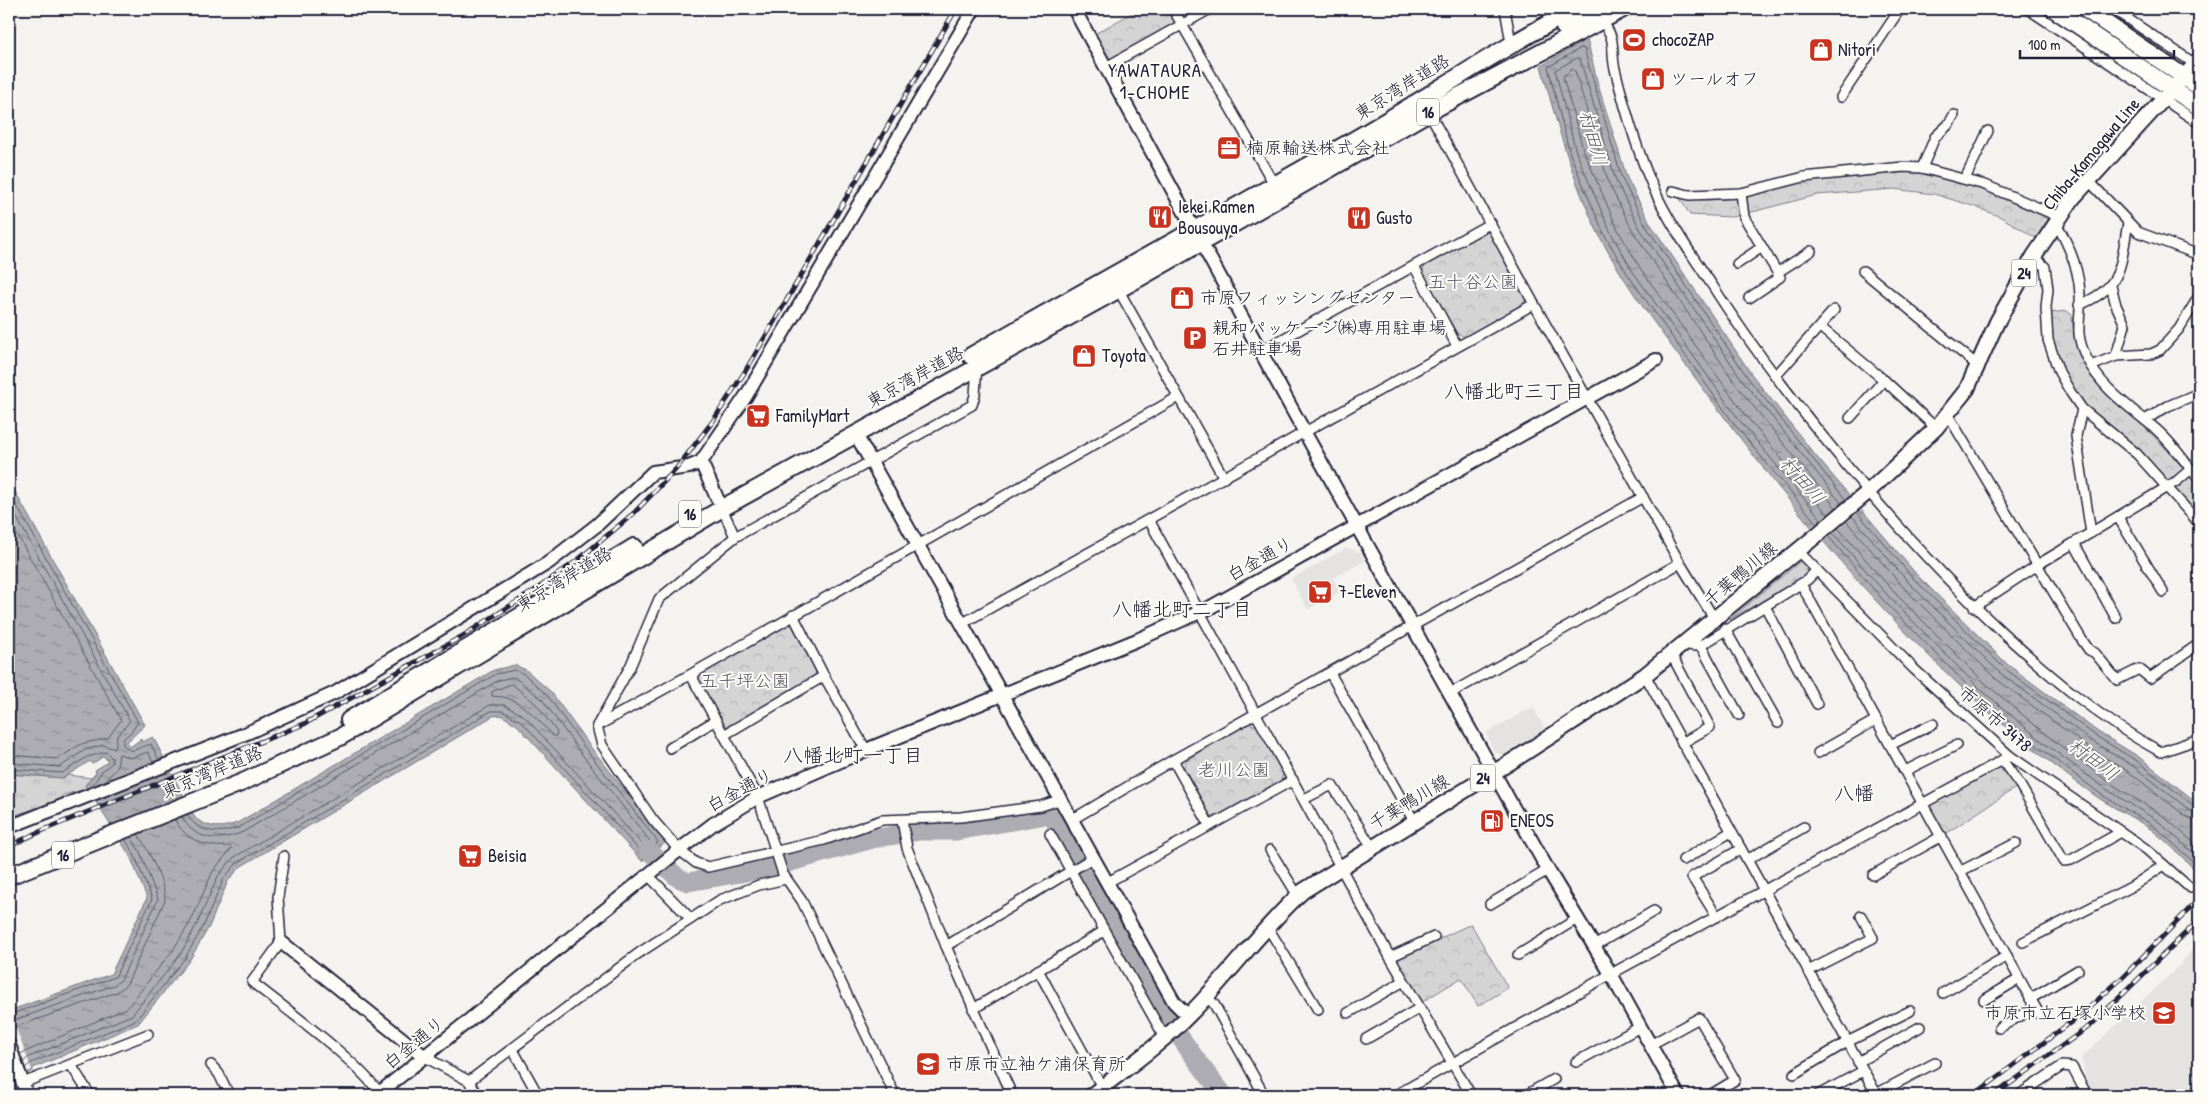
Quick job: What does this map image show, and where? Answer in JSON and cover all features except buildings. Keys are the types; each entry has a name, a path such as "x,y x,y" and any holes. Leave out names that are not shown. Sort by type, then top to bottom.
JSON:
{"highway":[{"name":"東京湾岸道路","path":"9,876 115,828 187,799 351,719 719,503 1197,236 1429,112 1576,9"},
{"name":"東京湾岸道路","path":"719,503 855,434 977,365 1118,289 1274,184 1346,145 1443,85 1522,46 1597,16 1623,9"},
{"path":"2054,9 2167,93 2199,107"},
{"path":"2085,9 2199,87"},
{"name":"東京湾岸道路","path":"9,865 115,828"}],"main road":[{"name":"Chiba-Kamogawa Line","path":"1866,493 1948,415 1967,388 1997,322 2034,256 2058,220 2088,180 2183,75 2198,64"},
{"name":"千葉鴨川線","path":"1097,1091 1170,1033 1188,1016 1207,997 1267,926 1298,896 1341,866 1494,772 1645,675 1684,644 1720,624 1802,548 1866,493"}],"street":[{"path":"9,827 271,723 335,693 548,563 597,525 654,472 689,467 701,462 746,396 974,9"},
{"path":"1074,9 1305,433 1548,870 1611,974 1678,1095"},
{"path":"1174,9 1274,184"},
{"path":"1106,67 1210,9"},
{"path":"1505,9 1522,46"},
{"path":"1840,97 1900,9"},
{"path":"2028,9 2136,79 2167,93 2199,123"},
{"path":"2113,9 2198,64"},
{"path":"1597,16 1611,38 1613,65 1630,128 1653,186 1672,226 1743,334 1866,493 1974,607 2030,658 2090,707 2132,737 2160,752 2199,739"},
{"path":"1429,112 1642,497 1778,723"},
{"path":"1922,168 1935,137 1948,125 1954,114"},
{"path":"1965,179 1988,131"},
{"path":"1673,191 1689,194 1740,193 1804,177 1903,167 1922,168 1965,179 2010,194 2058,220 2078,276 2080,296 2079,338 2091,366 2118,400 2145,420 2163,437 2199,479"},
{"path":"2088,180 2128,223 2151,238 2199,255"},
{"path":"1740,193 1744,217 1780,277 1749,298"},
{"path":"2079,305 2098,298 2111,286 2118,274 2128,223"},
{"path":"1261,351 1491,224"},
{"path":"1737,264 1762,246"},
{"path":"1778,272 1811,251"},
{"path":"2034,256 2045,267 2048,289 2046,306 2048,340 2059,372 2082,409 2138,454 2199,523"},
{"path":"1414,266 1457,346"},
{"path":"1863,272 1977,365"},
{"path":"2111,286 2116,305 2125,325 2116,356"},
{"path":"1118,289 1224,478"},
{"path":"2091,366 2116,356 2150,354 2160,350 2179,329 2199,296"},
{"path":"963,623 1534,304"},
{"path":"1780,371 1834,310"},
{"path":"1820,327 1884,380 1936,428"},
{"name":"白金通り","path":"378,1094 679,850 713,824 758,797 866,750 1004,695 1201,612 1656,360"},
{"path":"977,365 975,395 972,405 735,537 659,599 630,667 597,726 602,745 653,820 679,850 696,863 708,867 777,854 882,820 961,817 1041,806 1062,799"},
{"path":"1850,418 1884,380"},
{"path":"2145,420 2168,406 2199,394"},
{"path":"597,726 1178,397"},
{"path":"2082,409 2076,436 2091,533"},
{"path":"1948,415 2039,564 2082,640 2089,650 2096,653 2117,680 2139,669 2150,678 2199,644"},
{"path":"855,434 1004,695 1174,1002 1188,1016"},
{"path":"701,462 735,537"},
{"path":"1974,607 2039,564 2168,487 2191,469"},
{"path":"1073,819 1173,760 1642,497"},
{"path":"2118,517 2162,592"},
{"path":"1149,520 1390,957 1471,1095"},
{"path":"2074,543 2116,618"},
{"name":"市原市 3478","path":"1802,548 1817,570 1914,669 2006,758 2146,849 2190,888"},
{"path":"1451,693 1680,563"},
{"path":"1684,644 1698,645 1705,643 1720,624 1765,606 1801,584 1817,570"},
{"path":"1801,584 2035,1007"},
{"path":"1765,606 1817,704"},
{"path":"793,615 824,676 866,750"},
{"path":"1698,645 1702,648 1739,715"},
{"path":"1671,654 1710,728 1682,743"},
{"path":"695,672 693,679 758,797 785,876 802,901 895,1095"},
{"path":"1330,673 1414,821"},
{"path":"1645,675 1876,1095 1935,1063"},
{"path":"724,735 824,676"},
{"path":"670,748 716,720"},
{"path":"1818,753 1876,720"},
{"path":"1890,746 1933,724"},
{"path":"1905,772 1957,745"},
{"path":"1396,1095 1611,974 2006,758 2064,861 2071,860 2121,832"},
{"path":"1173,760 1210,826"},
{"path":"1108,882 1293,780"},
{"path":"1304,799 1332,785 1372,847"},
{"path":"902,820 907,848 946,946 1012,1095"},
{"path":"1747,860 1804,827"},
{"path":"1683,860 1731,832"},
{"path":"1050,834 1104,931 1170,1033"},
{"path":"1873,875 1942,836"},
{"path":"1961,872 2016,843"},
{"path":"1717,917 1692,877 1741,849"},
{"path":"1270,850 1298,896"},
{"path":"284,856 278,897 281,942 252,982 324,1040 370,1081 378,1094"},
{"path":"946,946 1072,873 1094,857"},
{"path":"2023,942 2133,886 2164,865"},
{"path":"1490,904 1548,870"},
{"path":"648,875 691,919"},
{"path":"469,1081 639,953 720,900 785,876"},
{"path":"1594,946 1654,911"},
{"path":"1808,971 1873,938 1861,916"},
{"path":"1518,955 1578,919"},
{"path":"1267,926 1318,1010"},
{"path":"973,1009 1104,931"},
{"path":"1390,957 1434,937"},
{"path":"281,942 425,1056 469,1081 477,1095"},
{"path":"1944,993 2007,956"},
{"path":"1038,970 1097,1091"},
{"path":"2000,1028 2035,1007 2078,970"},
{"path":"1984,1000 2019,979"},
{"path":"1348,1013 1404,981"},
{"path":"1207,997 1214,1004 1264,1095"},
{"path":"1366,1038 1420,1008"},
{"path":"1794,1074 1847,1042 1910,1011"},
{"path":"1650,1045 1699,1018 1735,1080 1710,1095"},
{"path":"1576,1062 1640,1027"},
{"path":"1858,1062 1920,1027"},
{"path":"9,1045 23,1084 148,1034"},
{"path":"512,1048 538,1095"},
{"path":"71,1065 90,1095"},
{"path":"211,1065 219,1074 229,1095"},
{"path":"2019,1095 2062,1066 2072,1067 2087,1095"},
{"path":"1818,1095 1863,1071"},
{"path":"1526,1095 1554,1079"}],"shaded area":[{"path":"1346,548 1360,552 1365,561 1333,578 1341,591 1308,609 1291,579"},
{"path":"1533,707 1546,730 1503,755 1494,752 1486,733"},
{"name":"市原市立石塚小学校","path":"2199,941 2199,1095 2095,1095 2087,1081 2081,1058 2177,968"}],"green space":[{"path":"1139,9 1172,9 1180,24 1107,65 1091,36"},
{"path":"1913,172 1931,174 1966,183 2016,203 2048,219 2036,238 2001,217 1973,206 1934,194 1894,189 1817,195 1733,217 1690,215 1679,197 1707,200 1738,198 1810,180"},
{"name":"五十谷公園","path":"1483,232 1491,233 1526,297 1524,303 1465,337 1457,333 1422,272 1426,264"},
{"path":"2067,311 2072,315 2074,335 2079,352 2094,380 2159,442 2199,487 2199,518 2128,440 2108,428 2081,404 2065,379 2052,343 2049,313"},
{"path":"1802,560 1810,568 1803,577 1729,620"},
{"name":"五千坪公園","path":"784,623 793,625 816,669 815,677 730,727 723,724 698,680 699,671"},
{"name":"老川公園","path":"1249,724 1259,726 1284,773 1280,782 1219,817 1210,815 1184,767 1186,760"},
{"path":"2002,760 2020,785 1942,836 1923,803"},
{"path":"9,774 63,778 68,775 92,778 85,785 87,789 63,795 56,802 9,817"},
{"path":"1471,924 1508,988 1478,1006 1461,978 1422,1002 1396,959"}],"water":[{"name":"村田川","path":"1587,39 1598,85 1627,178 1650,223 1752,375 1815,455 1917,575 2007,664 2098,732 2139,757 2199,804 2199,874 2152,830 2097,797 2017,736 1934,661 1862,586 1794,506 1761,466 1659,330 1622,275 1590,217 1566,153 1541,66"},
{"path":"9,481 145,725 127,742 130,747 141,739 142,742 153,737 195,818 200,822 222,827 239,822 494,670 515,665 526,670 551,692 589,745 666,842 642,861 517,725 501,715 493,716 240,867 228,881 209,927 189,961 138,1024 33,1068 33,1071 9,1081 9,1011 111,974 147,898 130,856 85,785 96,773 95,770 108,762 104,756 92,764 90,761 63,778 9,774"}],"pier":[{"path":"1852,494 1864,508 1823,542 1810,528"},
{"path":"9,1010 32,1070 9,1078"}],"waterway":[{"path":"648,850 678,878 688,882 769,868 872,839 920,831 956,831 1046,815 1053,818 1153,996 1175,1030 1224,1095"}],"railway":[{"path":"9,846 46,829 304,724 461,637 537,589 578,560 634,513 676,469 713,421 746,370 956,9"},
{"path":"1974,1095 2083,1013 2123,977 2199,899"},
{"path":"1994,1095 2091,1025 2199,920"}],"place":[{"name":"chocoZAP","path":"1634,40"},
{"name":"Nitori","path":"1821,50"},
{"name":"ツールオフ","path":"1653,79"},
{"name":"楠原輸送株式会社","path":"1229,148"},
{"name":"Iekei Ramen Bousouya","path":"1160,217"},
{"name":"Gusto","path":"1359,218"},
{"name":"市原フィッシングセンター","path":"1182,298"},
{"name":"親和パッケージ㈱専用駐車場 石井駐車場","path":"1195,338"},
{"name":"Toyota","path":"1084,356"},
{"name":"FamilyMart","path":"758,416"},
{"name":"7-Eleven","path":"1320,592"},
{"name":"ENEOS","path":"1492,821"},
{"name":"Beisia","path":"470,856"},
{"name":"市原市立石塚小学校","path":"2164,1013"},
{"name":"市原市立袖ケ浦保育所","path":"928,1064"}],"district":[{"name":"YAWATAURA 1-CHOME","path":"1155,81"},
{"name":"八幡北町三丁目","path":"1514,391"},
{"name":"八幡北町二丁目","path":"1182,609"},
{"name":"八幡北町一丁目","path":"853,755"},
{"name":"八幡","path":"1854,793"}]}
